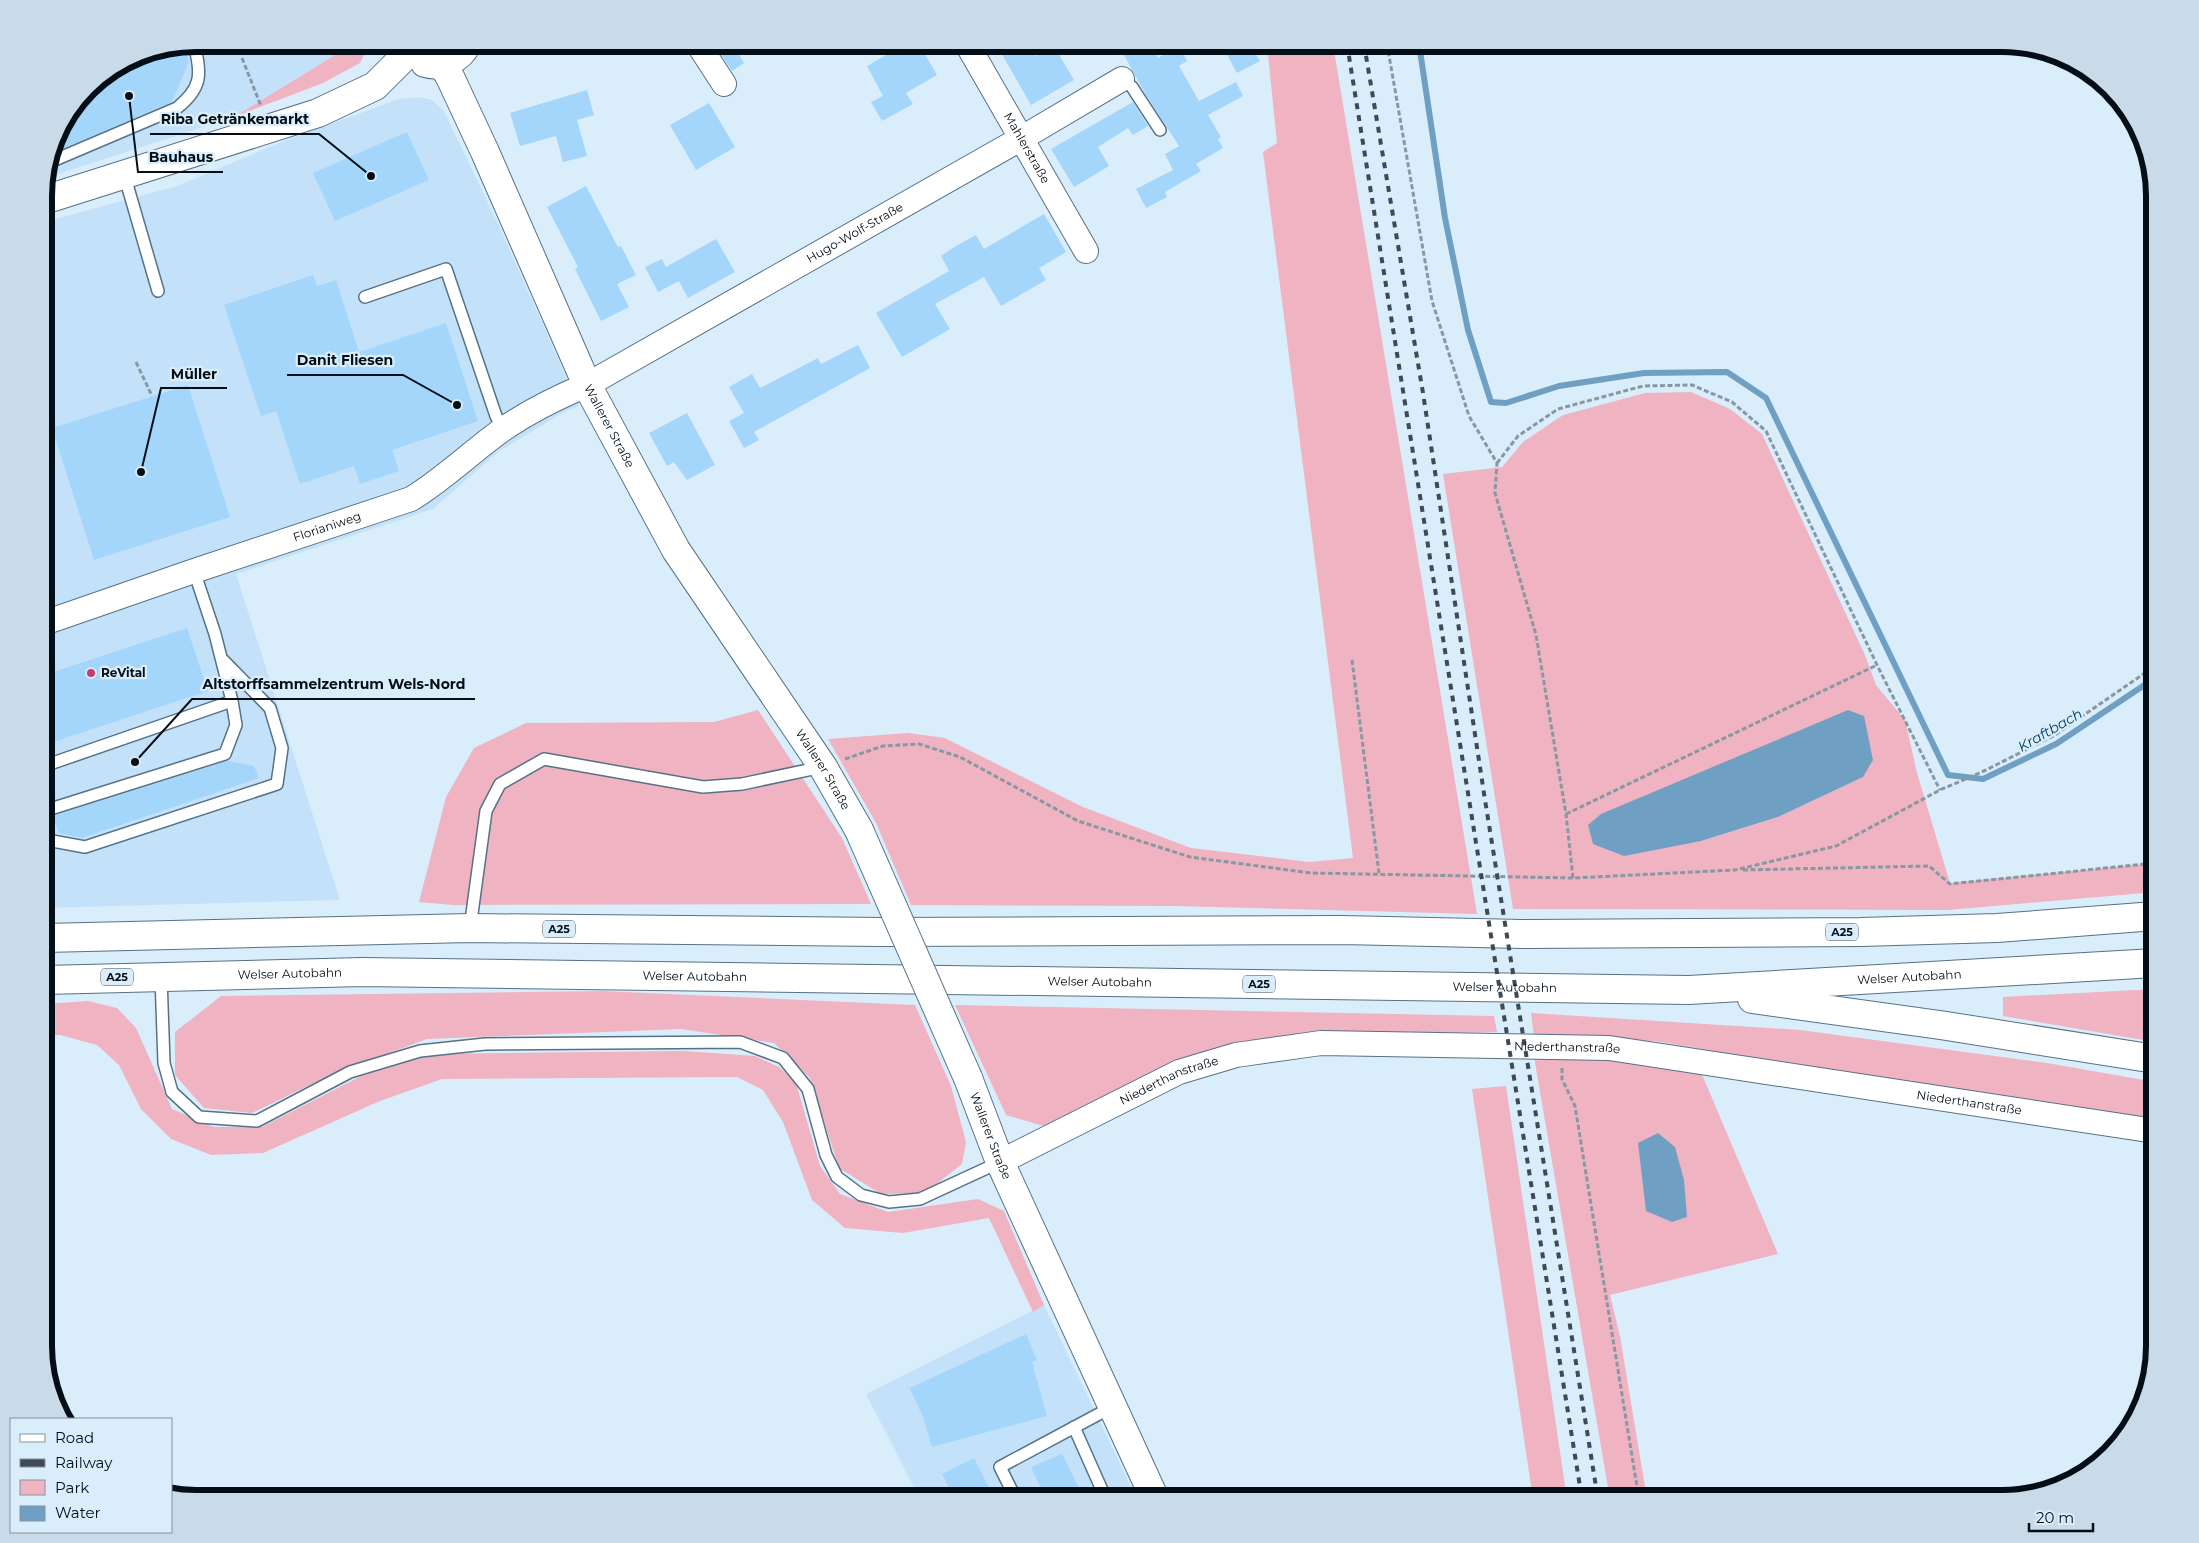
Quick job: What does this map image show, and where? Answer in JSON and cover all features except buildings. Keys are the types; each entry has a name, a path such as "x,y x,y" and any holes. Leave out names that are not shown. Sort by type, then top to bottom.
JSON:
{"main road":[{"path":"53,197 318,113 375,86 402,53"},
{"path":"409,53 418,61 430,65 442,64 456,58 460,53"},
{"name":"Wallerer Straße","path":"442,64 481,144 587,385 676,550 823,767 860,830 968,1078 1000,1162 1151,1490"},
{"name":"A25","path":"53,938 470,928 883,932 1342,930 1706,934 1997,928 2146,917"},
{"name":"Welser Autobahn","path":"53,980 161,975 362,972 1688,990 2146,964"},
{"path":"1688,990 1940,1024 2146,1058"}],"street":[{"path":"704,53 724,84"},
{"name":"Mahlerstraße","path":"972,53 1086,251"},
{"name":"Hugo-Wolf-Straße","path":"587,385 1022,138 1122,79"},
{"name":"Florianiweg","path":"53,620 194,570 411,499 438,482 503,430 566,394 587,385"},
{"name":"Niederthanstraße","path":"1000,1162 1179,1072 1236,1055 1321,1043 1609,1048 2146,1130"}],"lane":[{"path":"57,159 177,108 190,98 198,83 199,66 196,53"},
{"path":"1122,79 1132,87 1160,130"},
{"path":"124,174 158,291"},
{"path":"365,297 446,269 496,416 503,430"},
{"path":"53,808 225,754 236,725 232,701 194,570"},
{"path":"53,841 85,847 277,784 282,748 270,708 221,658"},
{"path":"53,763 232,701"},
{"path":"470,928 486,812 500,784 544,758 703,787 742,784 823,767"},
{"path":"161,975 164,1063 172,1092 199,1117 257,1120 350,1072 420,1051 485,1044 740,1042 783,1058 808,1089 826,1155 837,1177 861,1195 890,1202 920,1199 1000,1162"},
{"path":"1012,1490 1000,1467 1112,1407"},
{"path":"1074,1427 1102,1490"}],"path":[{"path":"1389,53 1432,301 1469,416 1498,463"},
{"path":"242,58 264,113"},
{"path":"136,362 152,396"},
{"path":"1573,878 1566,814 1536,635 1495,493 1498,463 1518,436 1558,409 1643,386 1692,385 1732,402 1766,431 1877,665 1940,790"},
{"path":"1352,660 1379,873"},
{"path":"1566,814 1877,665"},
{"path":"1735,870 1836,846 1940,790 1977,774 2055,735 2146,672"},
{"path":"823,767 883,746 919,744 960,757 1078,821 1190,858 1311,872 1573,878 1735,870 1929,866 1950,884 2146,864"},
{"path":"1562,1078 1575,1106 1637,1490"}],"shaded area":[{"path":"196,53 338,53 234,117 54,175 63,141 82,109 101,88 141,63 159,57"},
{"path":"419,97 432,100 444,111 499,226 579,406 562,413 498,452 433,509 236,574 340,900 53,908 53,220 177,186 284,141 399,99"},
{"path":"1044,1305 1133,1490 915,1490 866,1394"}],"green space":[{"path":"338,53 365,53 360,63 323,83 234,117"},
{"path":"1268,53 1334,53 1477,914 1174,906 911,905 876,823 828,739 908,733 945,738 1083,807 1191,848 1309,862 1353,858 1263,152 1277,143"},
{"path":"1691,392 1730,409 1762,434 1865,655 1876,685 1905,720 1917,773 1950,883 2146,864 2146,893 1948,910 1513,909 1443,474 1502,467 1523,442 1563,415 1645,393","holes":["1863,777 1778,817 1701,841"]},
{"path":"758,710 842,838 871,904 453,905 419,902 446,797 474,748 526,723 714,722"},
{"path":"2146,989 2146,1040 2003,1016 2003,997"},
{"path":"602,991 915,1005 951,1086 966,1142 962,1164 925,1193 881,1194 839,1168 810,1078 774,1043 681,1029 427,1039 335,1073 252,1113 204,1108 175,1075 175,1032 221,996"},
{"path":"88,1001 117,1008 136,1028 172,1109 214,1127 262,1127 361,1076 434,1054 684,1051 755,1056 779,1067 796,1083 820,1166 840,1194 888,1212 978,1199 1004,1211 1044,1305 1033,1312 989,1218 903,1233 845,1228 812,1200 783,1122 763,1090 737,1077 442,1079 380,1101 263,1153 211,1155 171,1139 141,1109 119,1065 97,1045 60,1035 53,1035 53,1003"},
{"path":"955,1005 1494,1016 1497,1032 1303,1035 1099,1100 1044,1126 1006,1115"},
{"path":"1531,1013 1800,1030 2047,1063 2146,1080 2146,1121 2031,1105 1655,1041 1534,1037"},
{"path":"1533,1051 1579,1051 1701,1072 1778,1254 1610,1295 1620,1336 1646,1490 1608,1490"},
{"path":"1506,1086 1566,1490 1532,1490 1472,1089"}],"water":[{"path":"1848,710 1864,716 1873,760 1863,777 1778,817 1701,841 1624,856 1593,844 1588,825 1601,814"},
{"path":"1658,1133 1675,1147 1684,1180 1687,1217 1672,1222 1646,1211 1638,1143"}],"waterway":[{"name":"Kraftbach","path":"1420,53 1445,218 1468,330 1491,402 1506,403 1559,386 1644,373 1727,372 1766,398 1948,775 1983,779 2056,744 2146,684"}],"railway":[{"path":"1348,53 1581,1490"},
{"path":"1366,53 1423,393 1485,800 1597,1490"}],"place":[{"name":"Bauhaus","path":"129,96"},
{"name":"Riba Getränkemarkt","path":"371,176"},
{"name":"Danit Fliesen","path":"457,405"},
{"name":"Müller","path":"141,472"},
{"name":"ReVital","path":"91,673"},
{"name":"Altstorffsammelzentrum Wels-Nord","path":"135,762"}]}
